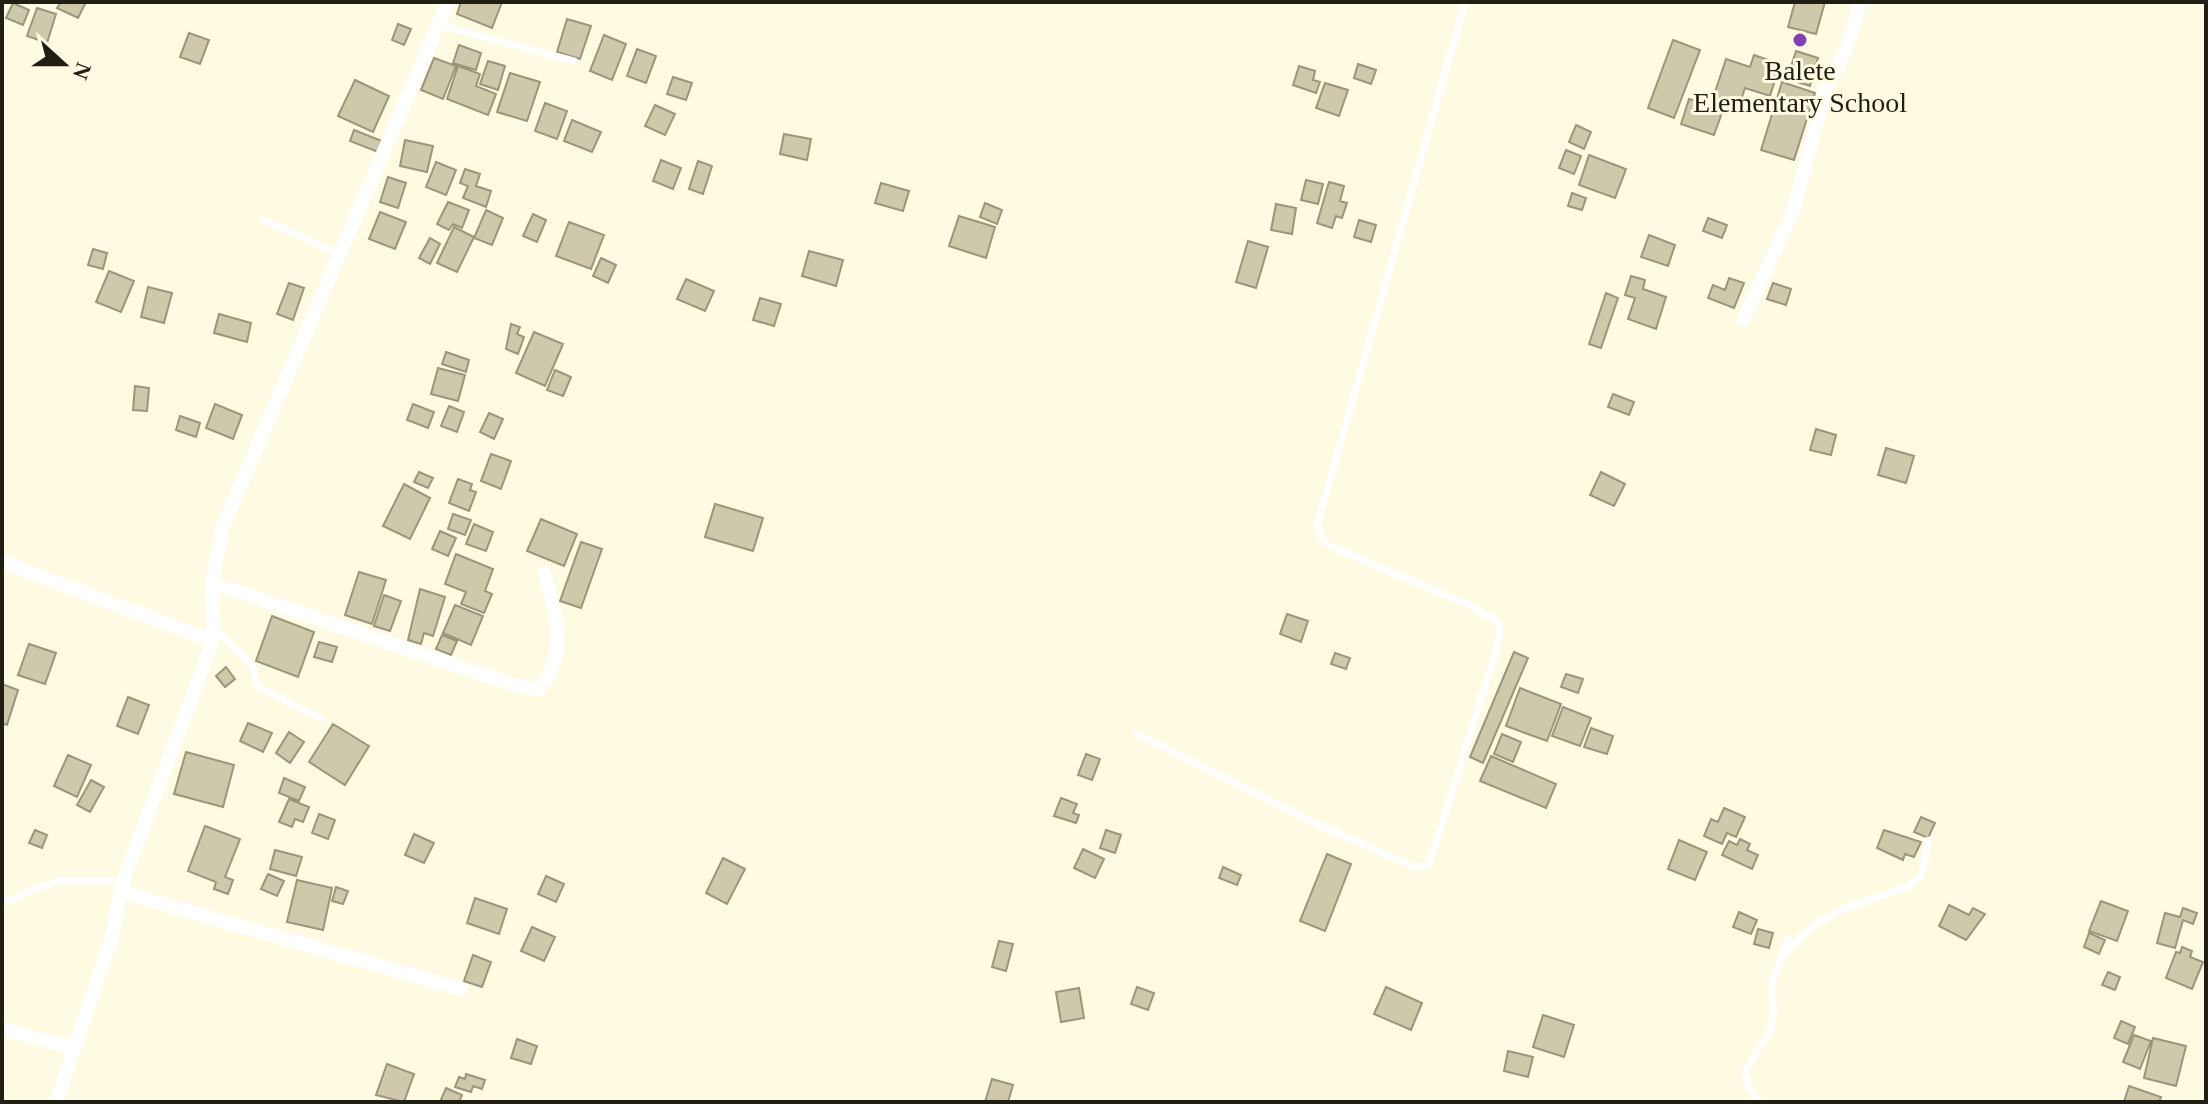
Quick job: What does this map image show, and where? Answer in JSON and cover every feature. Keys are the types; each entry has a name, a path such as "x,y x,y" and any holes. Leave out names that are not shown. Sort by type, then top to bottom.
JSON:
{"street":[{"path":"56,1102 111,940 122,886 213,634 212,583 223,526 448,2"},
{"path":"1743,320 1793,212 1826,89 1846,50 1861,2"},
{"path":"2,562 213,634"},
{"path":"212,583 511,684 539,690 549,679 559,632 544,573"},
{"path":"122,886 461,989"},
{"path":"2,1029 74,1048"}],"lane":[{"path":"1136,733 1315,823 1412,866 1423,867 1430,862 1495,654 1500,632 1497,621 1465,603 1332,547 1322,540 1317,526 1465,2"},
{"path":"437,25 574,61"},
{"path":"264,220 339,254"},
{"path":"213,634 252,665 257,686 321,719"},
{"path":"1783,955 1815,924 1846,908 1909,886 1922,875 1928,840"},
{"path":"2,903 56,881 122,886"},
{"path":"1759,1102 1748,1086 1745,1071 1770,1031 1774,1010 1771,985 1788,938"}],"building":[{"path":"61,2 86,2 78,18 57,8"},
{"path":"461,2 502,2 492,28 457,14"},
{"path":"1795,2 1825,2 1816,34 1788,27"},
{"path":"13,3 29,10 23,25 6,18"},
{"path":"37,8 56,14 47,43 27,36"},
{"path":"567,19 591,26 580,59 557,52"},
{"path":"398,24 411,29 404,45 392,40"},
{"path":"189,33 209,40 200,64 180,57"},
{"path":"604,35 626,44 612,80 590,71"},
{"path":"1673,40 1700,50 1674,118 1648,108"},
{"path":"459,45 481,53 476,70 453,63"},
{"path":"637,49 656,56 646,83 627,76"},
{"path":"1796,51 1818,58 1810,86 1787,79"},
{"path":"1754,55 1780,64 1770,96 1745,88 1739,106 1713,98 1726,59 1750,67"},
{"path":"434,58 456,66 443,99 421,90"},
{"path":"488,61 505,66 498,90 480,84"},
{"path":"1358,64 1376,70 1371,84 1354,78"},
{"path":"458,66 480,74 476,86 496,94 488,115 447,99"},
{"path":"1299,66 1315,71 1313,80 1320,82 1316,93 1293,85"},
{"path":"510,73 540,82 527,121 497,112"},
{"path":"673,77 692,83 686,100 667,94"},
{"path":"355,80 389,96 373,132 338,116"},
{"path":"1782,82 1815,93 1794,160 1761,150"},
{"path":"1325,83 1348,90 1339,116 1316,108"},
{"path":"1689,99 1723,110 1714,135 1681,124"},
{"path":"545,103 567,111 557,139 535,131"},
{"path":"655,105 675,114 665,135 645,126"},
{"path":"572,120 601,132 592,152 564,141"},
{"path":"1576,125 1591,132 1584,149 1569,142"},
{"path":"354,130 382,141 378,152 350,141"},
{"path":"784,134 811,139 807,160 780,154"},
{"path":"405,140 433,146 427,172 400,166"},
{"path":"1566,150 1581,156 1574,174 1559,168"},
{"path":"1589,155 1626,169 1615,198 1579,185"},
{"path":"661,160 681,168 673,189 653,181"},
{"path":"698,161 712,166 703,194 689,189"},
{"path":"436,162 456,170 446,195 426,187"},
{"path":"465,169 480,174 476,186 491,191 486,207 463,198 468,186 460,183"},
{"path":"388,177 406,183 398,208 380,202"},
{"path":"1306,180 1323,184 1318,204 1301,200"},
{"path":"1329,182 1344,186 1340,201 1347,203 1342,218 1336,216 1332,228 1317,223"},
{"path":"881,183 909,191 903,211 875,203"},
{"path":"1572,193 1586,198 1582,210 1568,206"},
{"path":"448,202 469,210 462,228 453,224 449,230 437,224"},
{"path":"985,203 1002,210 997,224 980,217"},
{"path":"1276,204 1296,208 1292,234 1271,230"},
{"path":"486,210 503,218 492,245 474,238"},
{"path":"380,212 406,222 395,249 369,239"},
{"path":"533,214 546,220 537,242 523,236"},
{"path":"959,216 995,227 986,258 949,246"},
{"path":"1708,218 1727,225 1722,238 1703,231"},
{"path":"1359,220 1376,225 1371,242 1354,237"},
{"path":"569,222 604,235 591,269 556,256"},
{"path":"454,227 474,237 457,272 437,263"},
{"path":"1649,235 1675,245 1668,266 1641,257"},
{"path":"430,238 440,244 430,264 419,258"},
{"path":"1248,241 1268,247 1256,288 1236,282"},
{"path":"93,249 107,253 103,269 88,265"},
{"path":"809,251 843,260 836,286 802,276"},
{"path":"601,258 616,265 608,283 593,276"},
{"path":"109,271 134,281 121,312 96,302"},
{"path":"1631,276 1645,280 1643,289 1666,297 1656,329 1628,319 1635,298 1625,295"},
{"path":"1729,278 1744,283 1734,308 1708,298 1713,285 1725,290"},
{"path":"686,279 714,291 705,311 677,299"},
{"path":"289,283 304,288 293,320 277,314"},
{"path":"1773,283 1791,289 1786,305 1767,299"},
{"path":"148,287 172,293 164,323 141,317"},
{"path":"1606,293 1618,298 1601,348 1589,344"},
{"path":"760,298 781,304 774,326 753,320"},
{"path":"219,314 251,323 247,342 214,333"},
{"path":"511,324 520,327 517,334 524,337 518,354 506,349"},
{"path":"534,332 563,344 545,386 516,373"},
{"path":"446,352 469,360 466,372 442,364"},
{"path":"438,368 465,375 458,401 431,394"},
{"path":"555,370 571,377 563,396 547,390"},
{"path":"135,386 149,388 147,411 133,410"},
{"path":"1613,394 1634,402 1629,415 1608,407"},
{"path":"215,404 242,415 233,439 206,428"},
{"path":"413,404 434,412 428,428 407,420"},
{"path":"449,406 464,412 457,432 441,426"},
{"path":"489,413 503,419 494,439 480,432"},
{"path":"180,416 200,423 196,437 176,430"},
{"path":"1816,429 1836,435 1831,455 1810,450"},
{"path":"1886,448 1914,456 1906,483 1878,475"},
{"path":"491,454 511,461 501,489 481,481"},
{"path":"419,472 433,478 428,488 414,482"},
{"path":"1601,472 1625,484 1614,506 1590,495"},
{"path":"458,479 472,484 470,490 476,492 469,511 449,503"},
{"path":"404,484 430,498 410,539 383,526"},
{"path":"715,504 763,518 753,551 705,537"},
{"path":"453,514 471,520 465,535 448,529"},
{"path":"541,519 577,534 564,566 527,551"},
{"path":"474,524 493,532 486,551 466,544"},
{"path":"440,531 456,538 448,556 432,549"},
{"path":"581,542 602,549 581,608 560,601"},
{"path":"456,554 493,569 485,591 492,594 484,613 461,604 466,592 445,584"},
{"path":"359,572 386,580 372,624 345,615"},
{"path":"420,589 445,597 433,636 424,633 421,644 408,640"},
{"path":"384,595 401,601 390,631 374,626"},
{"path":"455,605 483,616 471,645 443,633"},
{"path":"1287,614 1308,621 1301,642 1280,634"},
{"path":"272,616 314,632 298,677 256,661"},
{"path":"442,635 457,641 451,655 436,649"},
{"path":"319,642 337,647 332,662 314,657"},
{"path":"29,644 56,653 45,684 18,675"},
{"path":"1514,652 1528,658 1483,763 1470,757"},
{"path":"1335,653 1350,658 1346,669 1331,664"},
{"path":"226,667 235,679 225,687 216,676"},
{"path":"1566,674 1583,679 1578,693 1561,687"},
{"path":"2,684 18,690 7,725 2,723"},
{"path":"1520,688 1561,704 1547,741 1506,726"},
{"path":"128,697 149,705 138,734 117,726"},
{"path":"1563,707 1591,718 1580,746 1552,736"},
{"path":"248,723 272,733 263,752 240,741"},
{"path":"333,724 369,746 345,785 309,762"},
{"path":"1591,728 1613,736 1607,754 1584,747"},
{"path":"289,732 304,742 290,763 276,753"},
{"path":"1502,734 1521,742 1513,762 1494,754"},
{"path":"186,752 234,765 223,807 174,794"},
{"path":"1086,754 1100,759 1092,780 1078,775"},
{"path":"68,755 91,765 77,797 54,786"},
{"path":"1491,756 1556,784 1546,808 1480,781"},
{"path":"284,778 305,787 299,801 279,793"},
{"path":"91,780 104,787 90,812 77,805"},
{"path":"1061,798 1077,804 1073,813 1079,815 1076,823 1054,816"},
{"path":"289,799 309,807 303,822 295,819 292,827 279,822"},
{"path":"1724,808 1745,817 1736,837 1727,833 1722,844 1704,836 1711,819 1718,822"},
{"path":"319,814 335,820 328,839 312,833"},
{"path":"1921,817 1935,823 1928,838 1914,832"},
{"path":"205,826 240,839 225,877 233,880 228,894 214,889 216,882 188,871"},
{"path":"35,830 47,835 42,848 29,843"},
{"path":"1106,830 1121,835 1115,853 1100,848"},
{"path":"1884,830 1921,842 1914,857 1905,854 1903,860 1877,848"},
{"path":"414,834 434,843 424,863 405,855"},
{"path":"1740,839 1750,844 1747,850 1758,855 1752,869 1722,855 1729,841 1737,845"},
{"path":"1679,840 1707,852 1695,880 1668,869"},
{"path":"1083,849 1104,859 1095,878 1074,868"},
{"path":"275,850 302,857 296,876 270,869"},
{"path":"1327,854 1351,864 1325,931 1300,921"},
{"path":"723,858 745,869 727,904 706,893"},
{"path":"1223,867 1241,875 1237,885 1219,878"},
{"path":"268,874 284,881 277,896 261,889"},
{"path":"546,876 564,884 556,902 538,894"},
{"path":"297,880 332,888 323,930 287,922"},
{"path":"336,887 348,891 343,904 332,901"},
{"path":"475,898 507,909 499,934 467,923"},
{"path":"2101,901 2128,911 2117,941 2089,931"},
{"path":"1949,905 1969,915 1973,908 1985,914 1966,940 1939,926"},
{"path":"2183,908 2197,913 2193,924 2183,920 2175,948 2157,943 2165,913 2180,917"},
{"path":"1739,912 1757,920 1751,934 1733,927"},
{"path":"532,927 555,937 544,961 521,951"},
{"path":"1758,929 1773,933 1769,948 1754,944"},
{"path":"2089,933 2105,940 2099,954 2084,947"},
{"path":"999,941 1013,944 1006,971 992,967"},
{"path":"2182,947 2192,951 2190,957 2203,962 2192,989 2166,978 2176,952 2180,953"},
{"path":"473,955 491,962 482,987 464,981"},
{"path":"2108,972 2120,977 2115,990 2102,985"},
{"path":"1137,987 1154,993 1148,1010 1131,1004"},
{"path":"1386,987 1422,1003 1411,1030 1374,1014"},
{"path":"1079,988 1084,1018 1061,1022 1056,992"},
{"path":"1543,1015 1574,1025 1564,1057 1533,1047"},
{"path":"2121,1021 2135,1027 2128,1044 2114,1038"},
{"path":"2134,1035 2151,1041 2140,1069 2123,1062"},
{"path":"2153,1038 2186,1046 2176,1086 2144,1078"},
{"path":"517,1039 537,1046 531,1064 511,1058"},
{"path":"1508,1051 1533,1057 1528,1077 1504,1071"},
{"path":"387,1064 414,1074 404,1102 376,1095"},
{"path":"466,1074 485,1080 482,1089 473,1086 471,1092 455,1087 459,1077 465,1079"},
{"path":"992,1079 1013,1085 1008,1102 985,1102"},
{"path":"2129,1086 2161,1097 2159,1102 2124,1102"},
{"path":"446,1088 462,1095 459,1102 440,1102"}],"place":[{"name":"Balete Elementary School","path":"1800,40"}]}
